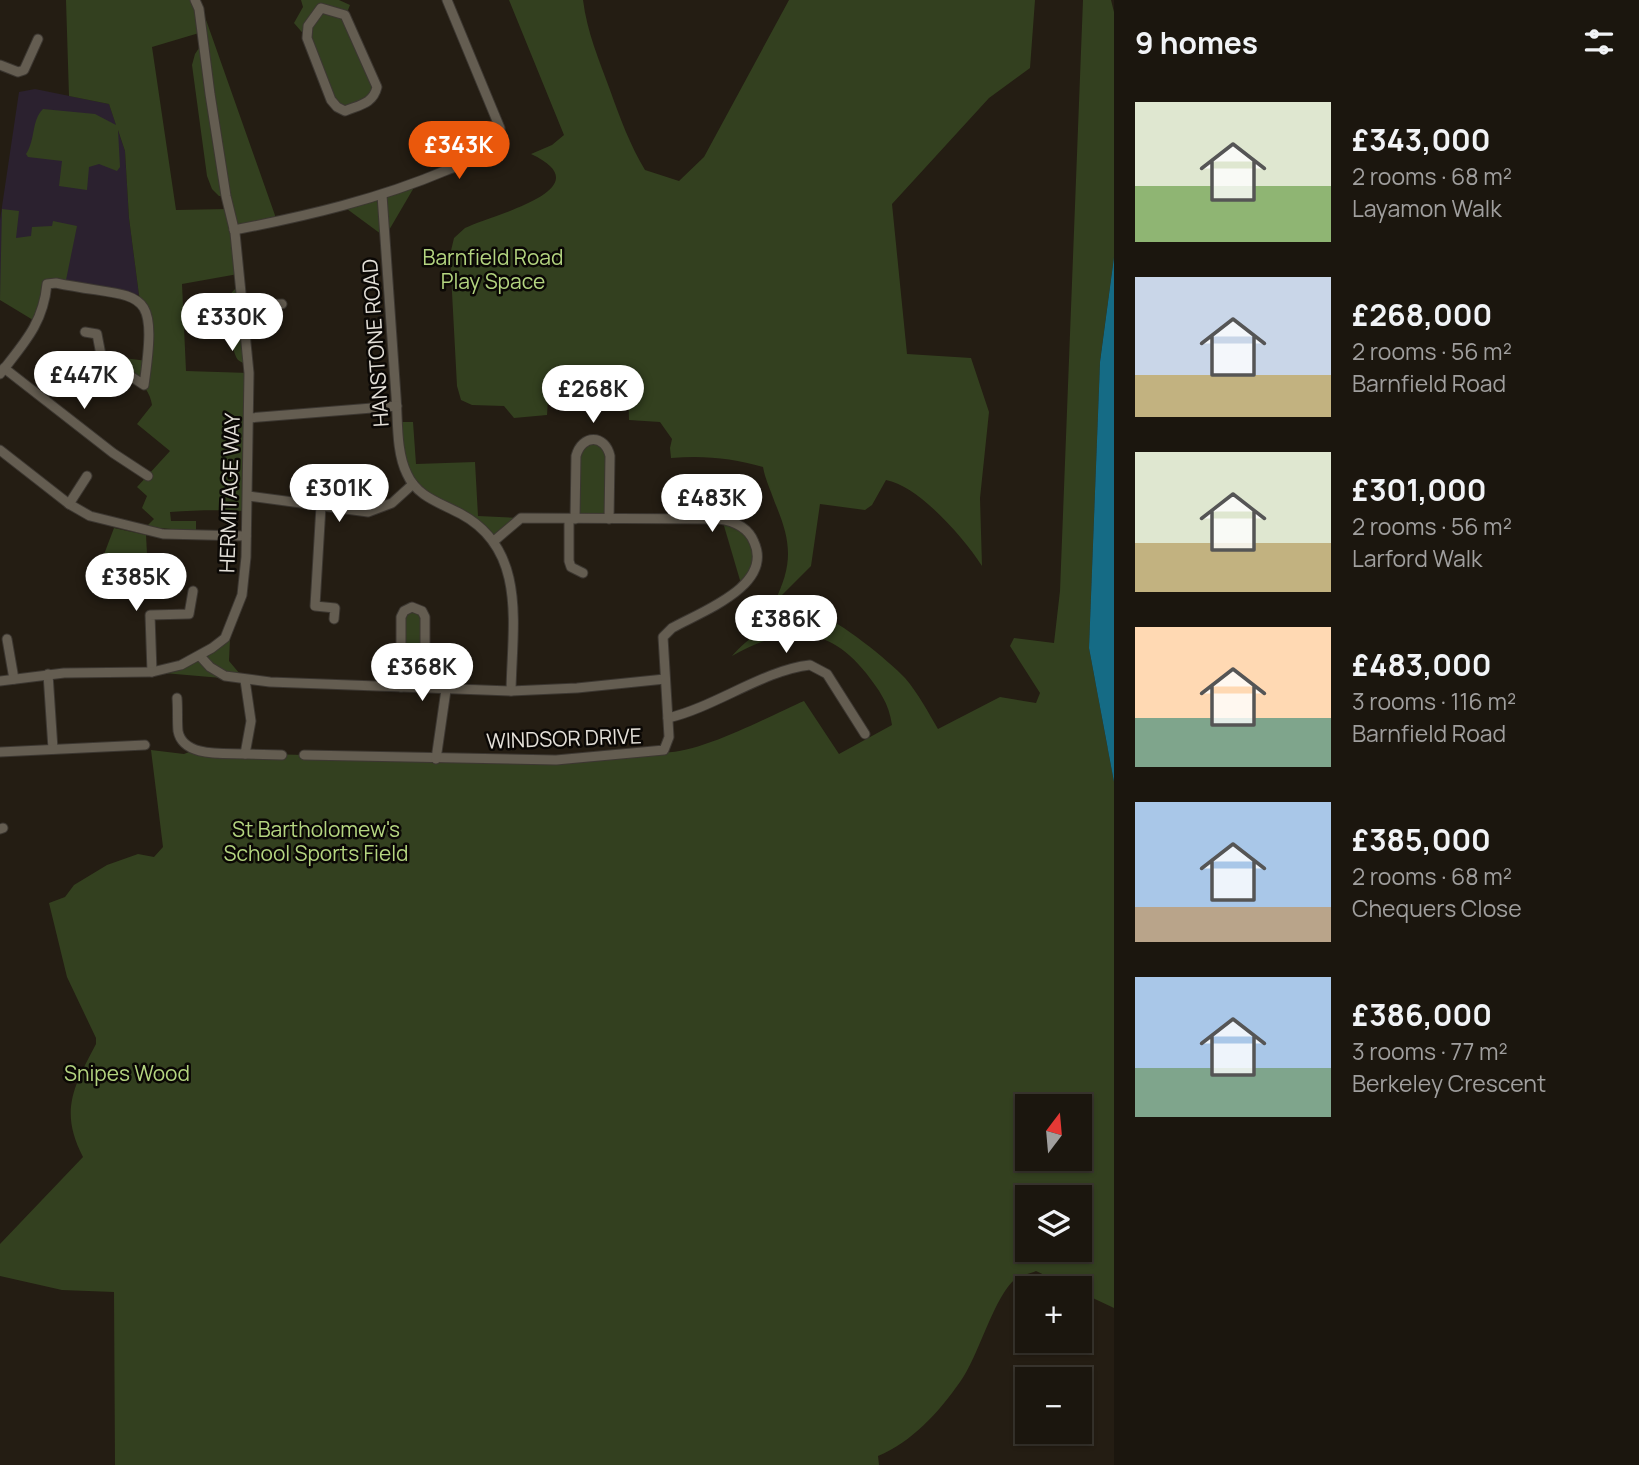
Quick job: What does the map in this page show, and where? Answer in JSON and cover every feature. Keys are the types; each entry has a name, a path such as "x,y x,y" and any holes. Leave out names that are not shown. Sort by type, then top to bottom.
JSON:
{"street":[{"name":"HERMITAGE WAY","path":"0,681 48,674 152,672 181,665 200,656 225,638 233,620 244,580 249,373 234,230 209,94 199,9 195,0"},
{"path":"234,230 383,195 489,152 501,141 502,134 497,119 447,0"},
{"path":"319,4 345,15 350,21 377,87 369,102 345,111 331,100 307,38 308,26 319,4"},
{"path":"0,65 18,72 24,71 38,39"},
{"name":"HANSTONE ROAD","path":"383,195 403,465 413,484"},
{"path":"85,332 97,334 101,355 106,360 145,385 150,324 139,301 122,293 47,284 46,303 38,323 3,365 113,453 148,476"},
{"path":"243,306 282,304"},
{"path":"249,418 397,406"},
{"path":"494,541 521,518 572,519 609,519 610,456 608,447 601,442 592,439 584,441 576,456 572,519 569,561 572,567 583,573"},
{"path":"0,450 69,504 90,516 163,534 246,536"},
{"path":"69,504 87,476"},
{"path":"248,496 374,512 392,503 413,484 433,500 475,522 494,541 507,564 513,592 511,691"},
{"path":"321,506 314,606 335,608 334,619"},
{"name":"WINDSOR DRIVE","path":"304,755 556,760 664,750 667,745 668,718 664,634 742,587 755,570 757,560 754,541 741,527 722,519 609,519"},
{"path":"152,672 150,615 189,614 193,591"},
{"path":"401,687 401,617 404,611 412,607 419,609 425,617 425,688"},
{"path":"7,639 14,678"},
{"path":"200,656 220,674 245,680 446,690 577,688 665,679"},
{"path":"668,718 687,714 785,671 810,665 827,674 865,734"},
{"path":"48,674 53,749"},
{"path":"245,680 251,722 245,754"},
{"path":"436,758 446,690"},
{"path":"177,698 178,732 181,740 189,747 211,752 282,755"},
{"path":"0,752 145,745"}],"shaded area":[{"path":"35,89 109,104 125,151 129,218 139,295 56,283 0,300 0,220 19,92"}],"green space":[{"path":"66,0 199,0 277,221 234,230 238,274 182,284 186,371 249,373 247,511 170,512 171,521 196,521 196,531 146,527 154,519 142,508 147,496 137,487 170,451 137,424 152,405 145,388 101,355 147,361 143,306 139,295 129,218 125,151 118,130 120,167 117,171 99,164 89,167 87,190 59,186 62,161 28,157 26,154 43,109 95,114 116,125 109,104 69,96","holes":["199,33 203,42 192,65 207,176 212,189 219,196 226,196 228,209 176,210 152,47"]},
{"path":"301,0 339,0 350,5 346,15 375,95 345,111 337,107 307,38 294,23 303,7"},
{"name":"Barnfield Road Play Space","path":"509,0 583,0 598,57 640,161 645,170 679,181 704,157 789,0 1035,0 1030,68 989,98 892,204 907,354 971,358 989,412 980,498 982,566 952,528 926,502 899,484 886,480 872,505 865,510 820,504 811,566 774,603 785,577 788,553 785,530 763,467 718,458 671,458 672,439 660,422 629,420 628,387 549,385 547,415 514,418 504,406 472,405 461,400 457,386 450,255 454,238 465,228 517,208 550,189 556,178 551,167 531,154 552,145 564,135"},
{"path":"1083,0 1111,0 1114,12 1114,257 1100,362 1089,648 1114,782 1114,1308 1092,1298 1092,1276 1047,1276 1036,1271 1015,1276 998,1304 967,1371 952,1393 934,1415 913,1434 878,1456 879,1465 115,1465 114,1292 62,1290 0,1276 0,1244 83,1157 72,1126 72,1099 81,1073 96,1044 96,1038 67,977 49,903 65,897 74,885 107,865 138,854 154,857 163,847 151,750 184,754 189,752 222,759 223,753 511,760 672,752 710,742 804,701 839,754 892,725 886,703 866,673 851,657 836,645 820,638 787,635 769,639 732,656 770,625 806,613 817,614 838,624 905,678 938,729 1000,697 1036,703 1040,693 1010,646 1014,638 1054,643 1060,591"},
{"path":"416,184 385,237 343,206"},
{"path":"2,209 19,211 16,238 31,236 32,227 52,226 53,221 77,226 65,285 47,284 38,323 0,300"},
{"path":"240,285 248,365 238,360 235,355 229,320 229,298"},
{"path":"398,422 413,422 416,464 475,462 478,516 521,518 494,541 473,524 426,496 416,487 406,471"},
{"path":"584,441 608,447 609,519 575,519 576,456"},
{"path":"722,519 749,533 757,560 742,587"},
{"path":"114,528 146,535 148,573 97,573"},
{"path":"410,610 421,614 421,681 415,684 405,680 405,618"},
{"path":"227,635 230,639 229,661 245,680 152,672 163,671"}],"water":[{"path":"1114,257 1114,782 1089,648 1100,362"}],"park label":[{"name":"St Bartholomew's School Sports Field","path":"316,841"},
{"name":"Snipes Wood","path":"127,1073"}]}
